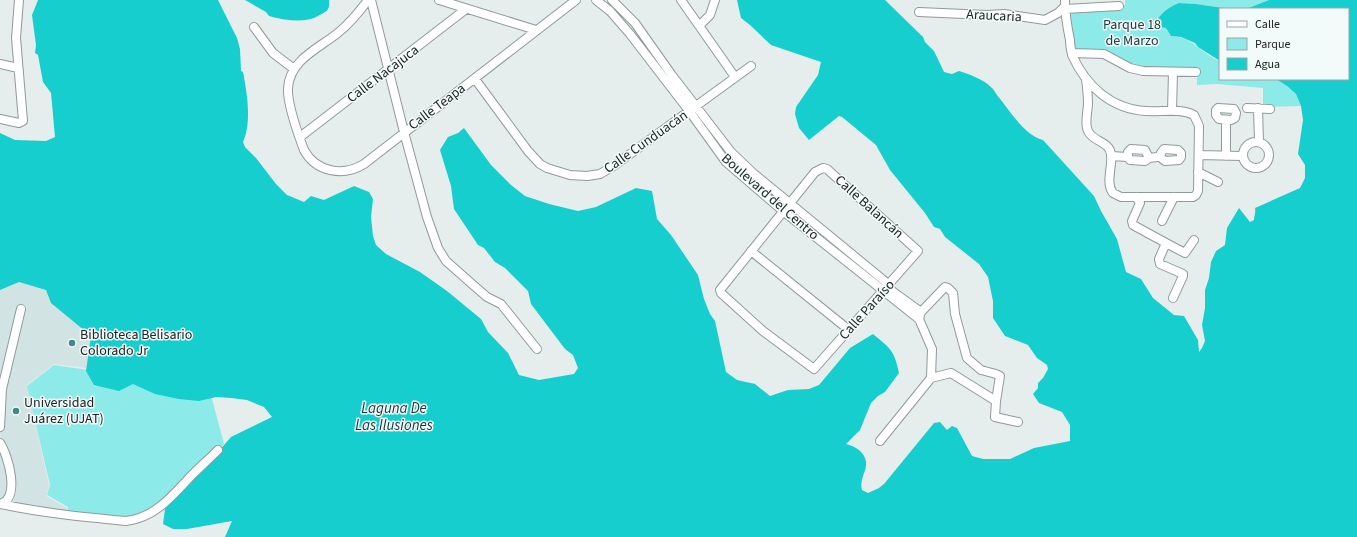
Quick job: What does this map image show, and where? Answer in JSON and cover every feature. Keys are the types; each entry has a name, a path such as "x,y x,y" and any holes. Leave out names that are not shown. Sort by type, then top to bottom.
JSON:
{"street":[{"path":"0,119 19,123 23,121 16,38 19,0"},
{"path":"254,27 272,53 294,69 304,57 344,28 368,0"},
{"path":"371,0 404,132 430,227 442,254 448,263 487,297 501,304 537,349"},
{"path":"439,0 536,30"},
{"name":"Calle Teapa","path":"294,69 289,82 288,95 304,150 312,161 325,168 339,171 350,170 360,166 576,0"},
{"name":"Boulevard del Centro","path":"596,0 610,11 623,25 693,109 734,155 887,288 893,295 920,315"},
{"name":"Boulevard del Centro","path":"612,0 635,23 693,109 726,162 783,211 887,288"},
{"path":"681,0 700,25 735,77"},
{"path":"700,25 710,15 715,0"},
{"path":"1086,79 1088,131 1090,135 1107,145 1110,149 1110,186 1114,193 1118,196 1136,197 1193,197 1196,195 1198,191 1199,126 1194,115 1187,111 1146,111 1125,107 1107,99 1094,89 1086,79 1072,53 1065,5 1119,6"},
{"name":"Araucaria","path":"919,12 987,15 1004,14 1045,20 1058,13 1065,5"},
{"name":"Calle Nacajuca","path":"300,137 389,70 466,9"},
{"path":"1072,53 1104,54 1130,68 1143,71 1196,72"},
{"path":"0,64 18,68"},
{"name":"Calle Cunduacán","path":"475,78 523,145 536,160 550,170 570,175 591,176 604,172 751,66"},
{"path":"1172,111 1173,72"},
{"path":"1247,108 1270,109"},
{"path":"1258,108 1259,142"},
{"path":"1226,120 1226,156"},
{"path":"1259,142 1269,151 1269,157 1266,163 1259,167 1252,168 1244,161 1242,156 1246,146 1251,143 1259,142"},
{"path":"1199,155 1242,156"},
{"path":"1111,156 1128,157 1130,160 1145,161 1155,157 1165,161 1173,161 1179,160 1182,157"},
{"name":"Calle Balancán","path":"790,203 815,172 819,169 827,169 918,251"},
{"path":"1198,172 1218,182"},
{"path":"1136,197 1140,203 1132,221 1133,225 1185,253 1194,240"},
{"path":"1162,221 1174,197"},
{"path":"790,203 751,251 849,330"},
{"path":"1166,243 1159,259 1160,264 1181,273 1183,276 1173,298"},
{"name":"Calle Paraíso","path":"751,251 721,287 720,291 763,331 814,369 887,288 918,251"},
{"path":"931,378 932,349 920,315 944,287 946,287 952,291 955,314 967,358 979,369 1000,376 995,416 1018,422"},
{"path":"0,427 2,389 21,309"},
{"path":"880,441 931,378 951,373 996,401"},
{"path":"0,443 9,466 11,488 7,500 0,504"},
{"path":"0,504 28,510 68,515 126,521 136,519 154,512 163,505 218,450"}],"shaded area":[{"name":"Universidad Juárez (UJAT)","path":"0,280 44,283 92,331 94,369 54,364 27,385 49,486 46,496 67,508 66,516 0,507"}],"green space":[{"name":"Parque 18 de Marzo","path":"1125,0 1269,0 1249,8 1223,8 1179,3 1166,28 1171,36 1179,37 1192,43 1219,61 1219,80 1278,80 1296,94 1301,106 1263,107 1263,88 1217,84 1197,85 1197,72 1136,68 1111,56 1072,52 1065,9 1125,5"},
{"path":"54,365 95,371 211,395 224,444 194,474 141,518 67,515 68,507 47,495 50,485 27,386"}],"water":[{"name":"Laguna De Las Ilusiones","path":"38,0 218,0 237,38 240,49 241,71 243,72 248,107 246,134 243,142 245,147 287,195 304,202 311,196 324,200 354,186 369,192 373,199 371,217 373,236 376,245 386,254 420,272 447,291 481,319 488,332 508,353 519,375 539,380 574,374 578,368 573,355 565,349 531,304 528,291 505,268 495,262 484,248 478,245 454,209 451,186 440,150 448,137 458,133 464,128 491,165 511,185 525,196 549,204 578,211 596,207 636,188 652,191 657,219 671,235 698,275 704,299 710,314 715,321 726,372 737,380 755,384 770,396 788,390 809,389 819,385 850,348 873,334 891,350 899,373 885,392 871,403 860,430 846,444 853,446 864,455 866,466 861,486 862,490 868,493 884,484 934,423 940,422 947,430 952,426 957,428 972,456 983,459 1010,459 1034,448 1070,441 1070,425 1062,412 1039,403 1033,394 1038,388 1038,383 1048,369 1047,365 1037,358 1028,345 1005,336 993,318 993,301 988,277 979,264 945,237 940,229 934,227 925,213 890,170 876,145 839,116 809,140 799,128 795,114 796,107 818,75 821,62 771,45 741,18 737,0 885,0 923,37 925,42 934,51 944,72 952,74 959,71 985,82 993,89 1019,123 1030,134 1043,140 1094,196 1117,239 1126,272 1141,279 1153,298 1174,315 1184,316 1198,340 1199,352 1205,341 1202,325 1205,308 1205,290 1209,278 1211,262 1216,251 1225,245 1227,228 1239,208 1250,222 1254,220 1255,208 1300,188 1305,178 1305,165 1298,154 1303,120 1301,106 1296,94 1278,80 1349,80 1349,8 1249,8 1269,0 1357,0 1357,537 225,537 232,521 187,529 173,529 163,524 165,509 231,437 272,417 264,407 247,400 216,397 199,401 155,394 133,384 119,391 94,385 86,371 91,336 51,303 46,290 19,282 0,290 0,133 15,140 46,141 55,137 51,93 43,82 38,55 35,53 36,45 32,15"},
{"path":"245,0 329,0 329,6 324,13 307,20 300,21 269,16 266,12"},
{"path":"1179,3 1223,8 1219,8 1219,60 1198,47 1195,43 1181,37 1171,36 1166,28 1161,27 1158,19 1173,6"}],"place":[{"name":"Biblioteca Belisario Colorado Jr","path":"72,343"},
{"name":"Universidad Juárez (UJAT)","path":"16,411"}]}
